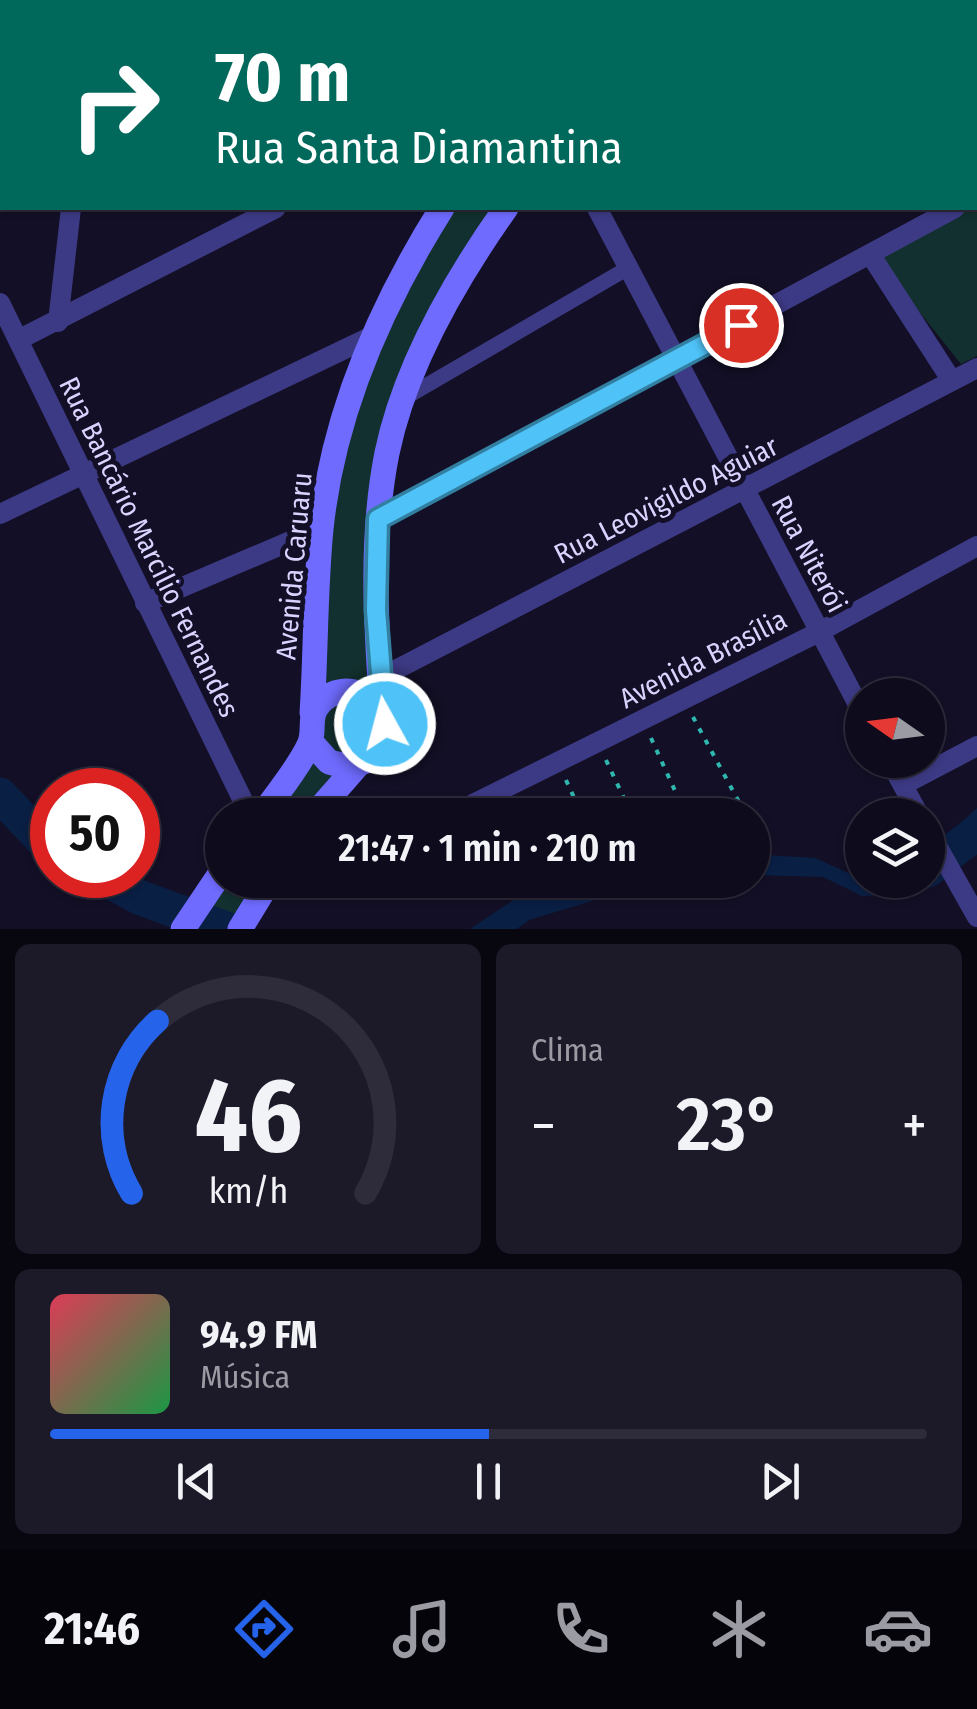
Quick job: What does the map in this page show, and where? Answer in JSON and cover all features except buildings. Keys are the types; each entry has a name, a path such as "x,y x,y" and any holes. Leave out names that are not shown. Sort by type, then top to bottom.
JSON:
{"main road":[{"name":"Avenida Caruaru","path":"312,742 322,528 334,456 370,338 441,210"},
{"path":"329,798 357,766 369,760 384,738 378,519 388,452 403,399 449,300 505,210"},
{"path":"312,713 322,699 338,691 355,690 371,698 382,711"},
{"path":"274,798 312,742 330,762 357,766"},
{"path":"184,929 205,897"},
{"path":"240,929 259,898"}],"street":[{"path":"58,322 70,210"},
{"path":"18,340 272,210"},
{"name":"Rua Niterói","path":"601,210 628,268 845,681"},
{"path":"378,519 951,210"},
{"path":"870,254 952,381"},
{"path":"403,399 628,268"},
{"name":"Rua Bancário Marcílio Fernandes","path":"0,303 242,798"},
{"path":"0,514 370,338"},
{"name":"Rua Leovigildo Aguiar","path":"380,678 977,368"},
{"path":"145,604 322,528"},
{"name":"Avenida Brasília","path":"486,798 818,632 977,546"},
{"path":"903,784 977,746"},
{"path":"900,778 910,798"},
{"path":"945,860 977,917"}],"path":[{"path":"684,700 737,798"},
{"path":"643,720 678,798"},
{"path":"598,742 624,798"},
{"path":"558,762 574,798"}],"green space":[{"path":"452,210 498,210 395,412 375,696 320,695 326,530 368,356"},
{"path":"956,210 977,210 977,356 961,364 877,259"},
{"path":"354,695 382,723 361,757 324,752 318,712"},
{"path":"311,749 347,770 323,798 279,798"},
{"path":"213,898 254,898 234,929 193,929"}],"water":[{"path":"977,808 977,853 970,860 954,829"},
{"path":"770,855 815,858 845,871 845,888 823,877 770,875"},
{"path":"516,898 602,898 529,920 517,929 470,929"}],"waterway":[{"path":"0,795 30,827"},
{"path":"945,857 977,832"},
{"path":"141,898 226,929"}],"route":[{"path":"385,724 376,610 378,519 741,325"}]}
